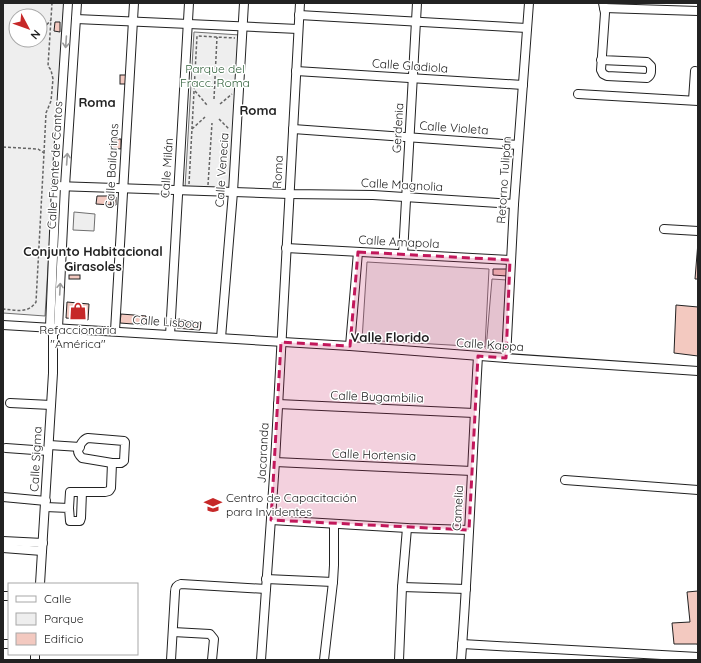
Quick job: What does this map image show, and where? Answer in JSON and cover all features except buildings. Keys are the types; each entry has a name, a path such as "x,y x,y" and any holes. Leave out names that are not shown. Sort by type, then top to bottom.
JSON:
{"street":[{"name":"Calle Fuente de Cantos","path":"54,330 56,186 68,3"},
{"name":"Calle Fuente de Cantos","path":"54,330 77,3"},
{"name":"Calle Bailarinas","path":"115,331 127,102 134,3"},
{"name":"Calle Milán","path":"170,335 189,3"},
{"name":"Calle Venecia","path":"221,338 233,192 244,3"},
{"name":"Roma","path":"281,342 300,3"},
{"name":"Gerdenia","path":"403,254 418,3"},
{"name":"Retorno Tulipán","path":"506,358 510,260 529,3"},
{"path":"601,60 647,62 651,66 652,73 647,78 607,76 601,72 601,60 605,13 604,5 681,6 698,11"},
{"path":"299,14 527,28"},
{"path":"76,19 298,29"},
{"name":"Calle Gladiola","path":"296,71 523,85"},
{"path":"578,94 695,100 695,71"},
{"name":"Calle Violeta","path":"292,129 518,145"},
{"name":"Calle Magnolia","path":"56,186 289,194 339,194 514,204"},
{"path":"664,229 698,231"},
{"name":"Calle Amapola","path":"286,248 510,260"},
{"path":"350,346 358,252"},
{"path":"3,325 54,330"},
{"name":"Calle Lisboa","path":"54,330 115,331 281,342"},
{"name":"Calle Sigma","path":"40,583 54,361 54,330"},
{"name":"Calle Kappa","path":"281,342 698,371"},
{"name":"Jacaranda","path":"261,660 275,462 281,342"},
{"name":"Camelia","path":"461,660 478,356"},
{"path":"10,403 51,406"},
{"name":"Calle Bugambilia","path":"278,404 474,413"},
{"path":"88,438 124,441 124,461 121,463 112,463 82,458 78,451 80,447 82,441 88,438"},
{"path":"6,448 80,447"},
{"name":"Calle Hortensia","path":"275,462 472,471"},
{"path":"82,492 80,521 70,520 70,492 109,491 111,488 112,463"},
{"path":"565,480 698,490"},
{"path":"3,497 69,508"},
{"path":"271,520 469,530"},
{"path":"324,660 333,582 334,524"},
{"path":"398,660 407,528"},
{"path":"3,541 43,547"},
{"path":"3,548 43,547"},
{"path":"266,579 333,582"},
{"path":"171,660 174,592 175,588 179,584 266,589"},
{"path":"402,587 466,589"},
{"path":"173,632 208,634 212,636 214,639 212,660"},
{"path":"462,644 698,658"}],"path":[{"path":"3,309 26,310 30,309 36,302 46,113 51,101 52,79 51,70 48,66 52,3"},
{"path":"48,23 51,20"},
{"path":"189,184 192,110 198,32"},
{"path":"194,36 237,38"},
{"path":"214,99 217,37"},
{"path":"194,91 207,105"},
{"path":"220,104 234,92 233,98"},
{"path":"192,129 205,117"},
{"path":"219,119 231,131 232,125"},
{"path":"202,185 208,185 212,123"},
{"path":"3,147 38,149 44,154"}],"highlighted area":[{"path":"358,252 510,260 506,358 478,356 469,530 271,520 281,342 350,346"}],"green space":[{"path":"3,3 64,3 45,316 3,313"},
{"path":"72,3 74,3 63,178 61,178"},
{"name":"Parque del Fracc. Roma","path":"194,32 240,35 231,190 185,188"},
{"path":"74,212 95,214 94,231 73,230"},
{"path":"367,262 489,269 485,347 362,340"}],"shaded area":[{"path":"492,279 507,280 502,350 486,349"}],"place":[{"name":"Refaccionaria \"América\"","path":"78,311"},
{"name":"Centro de Capacitación para Invidentes","path":"213,505"}],"district":[{"name":"Roma","path":"97,102"},
{"name":"Roma","path":"258,110"},
{"name":"Conjunto Habitacional Girasoles","path":"93,258"},
{"name":"Valle Florido","path":"390,337"}]}
